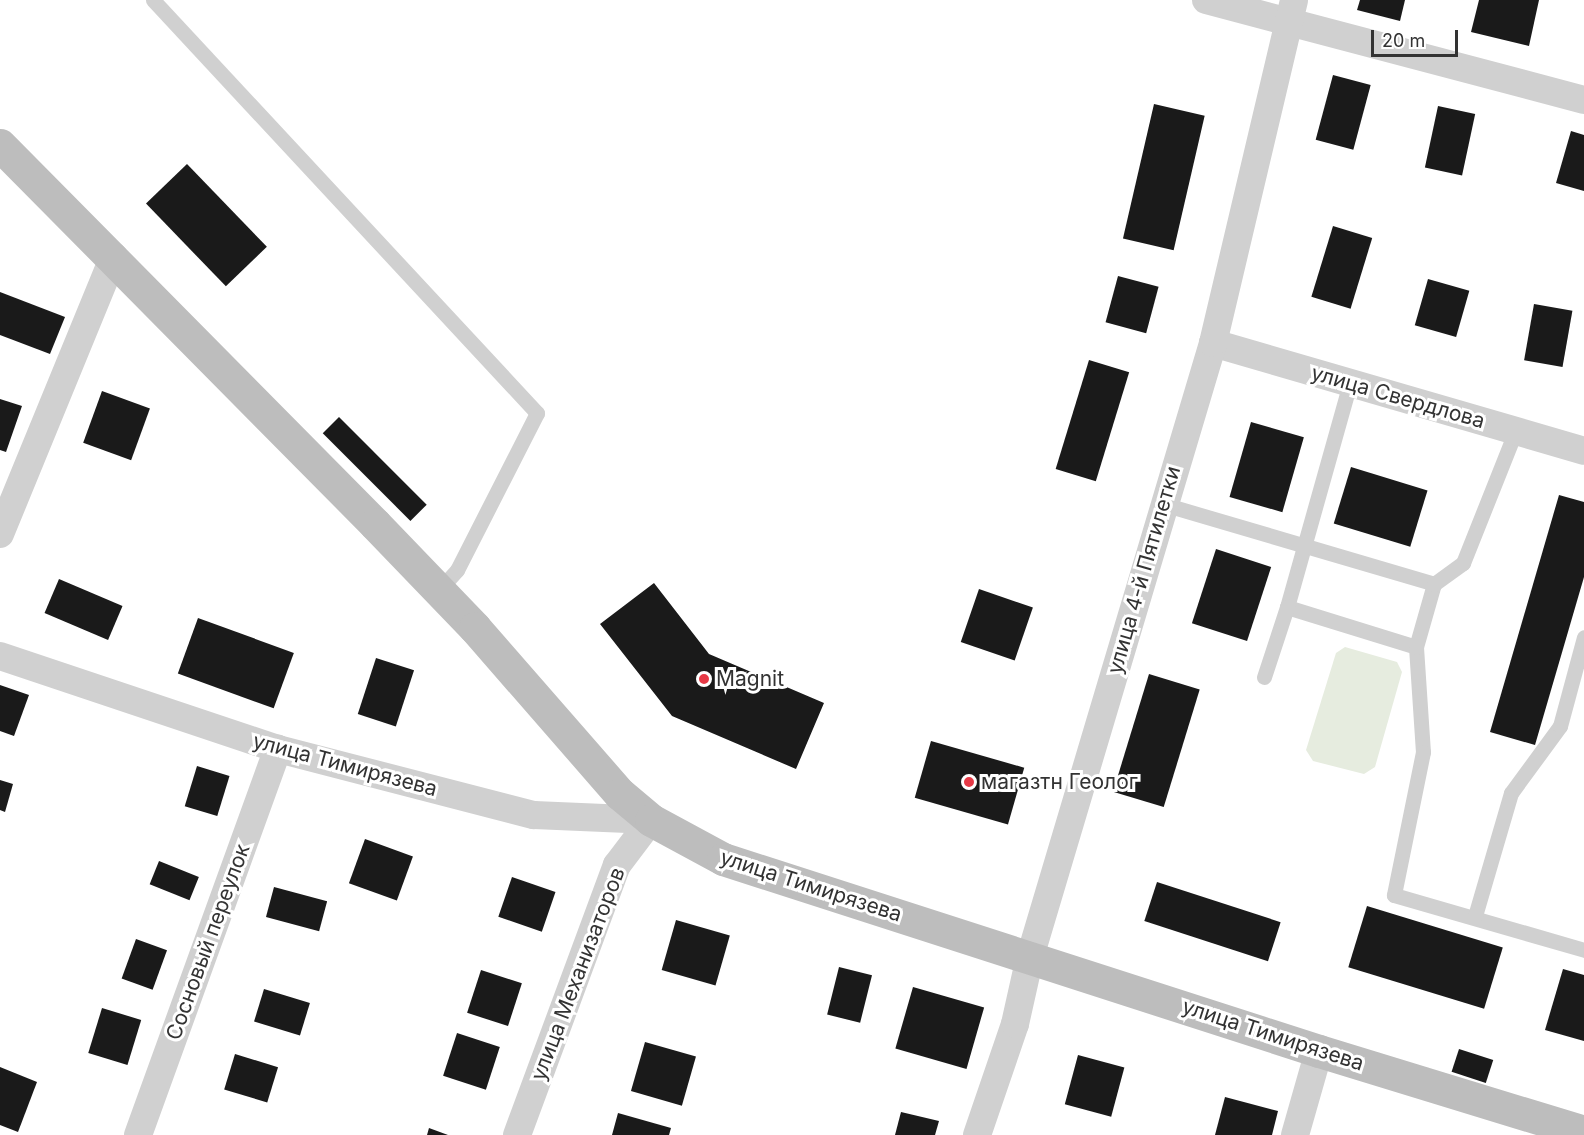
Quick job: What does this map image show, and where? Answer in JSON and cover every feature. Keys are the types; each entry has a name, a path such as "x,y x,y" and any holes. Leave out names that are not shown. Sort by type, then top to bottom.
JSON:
{"main road":[{"path":"0,145 114,256 439,590 620,794 651,820"},
{"name":"улица Тимирязева","path":"651,820 723,859 1318,1051 1584,1132"}],"street":[{"path":"1206,0 1292,10 1584,100"},
{"name":"улица 4-й Пятилетки","path":"977,1135 1015,1024 1030,957 1163,504 1213,343 1292,10"},
{"path":"0,534 114,256"},
{"name":"улица Свердлова","path":"1213,343 1584,451"},
{"name":"улица Тимирязева","path":"0,656 278,749 534,815 651,820"},
{"name":"Сосновый переулок","path":"138,1135 278,749"},
{"name":"улица Механизаторов","path":"517,1135 617,865 651,820"},
{"path":"1294,1135 1318,1051"}],"lane":[{"path":"153,0 537,413 457,570 439,590"},
{"path":"1264,677 1287,607 1350,383"},
{"path":"1516,430 1462,563 1434,584 1416,647 1423,752 1394,896 1475,916 1584,950"},
{"path":"1163,504 1304,548 1434,584"},
{"path":"1287,607 1416,647"},
{"path":"1475,916 1511,793 1560,726 1584,637"}],"shaded area":[{"path":"1345,647 1397,662 1402,672 1375,767 1364,774 1313,761 1306,750 1336,653"}],"building":[{"path":"1360,0 1405,0 1400,21 1357,10"},
{"path":"1479,0 1539,0 1529,46 1471,32"},
{"path":"1333,75 1371,85 1353,150 1316,140"},
{"path":"1154,104 1205,116 1174,250 1123,238"},
{"path":"1438,106 1475,114 1462,176 1425,168"},
{"path":"1571,131 1584,135 1584,191 1556,183"},
{"path":"187,164 267,247 226,286 146,204"},
{"path":"1333,226 1372,238 1351,309 1311,297"},
{"path":"1118,276 1159,287 1146,333 1106,322"},
{"path":"1428,279 1469,291 1456,337 1415,325"},
{"path":"0,292 65,317 50,354 0,335"},
{"path":"1534,304 1572,311 1563,367 1524,360"},
{"path":"1089,360 1129,372 1096,481 1056,469"},
{"path":"102,391 150,408 131,460 83,443"},
{"path":"0,399 22,406 6,452 0,450"},
{"path":"339,417 427,505 410,521 323,433"},
{"path":"1251,422 1304,437 1282,512 1230,497"},
{"path":"1351,467 1428,490 1410,547 1334,523"},
{"path":"1559,495 1584,502 1584,577 1535,745 1490,732"},
{"path":"1216,549 1271,567 1247,641 1192,623"},
{"path":"59,579 123,606 108,640 45,613"},
{"name":"Magnit","path":"654,583 709,654 824,703 796,769 672,716 600,624"},
{"path":"979,589 1033,608 1015,661 961,642"},
{"path":"198,618 294,653 274,708 178,673"},
{"path":"376,658 414,670 396,726 358,714"},
{"path":"1149,674 1200,689 1164,807 1113,792"},
{"path":"0,685 29,695 14,736 0,731"},
{"name":"магазтн Геолог","path":"931,741 1024,768 1008,824 915,798"},
{"path":"197,766 230,776 217,816 185,806"},
{"path":"0,780 13,784 5,812 0,810"},
{"path":"365,839 413,856 397,901 349,883"},
{"path":"159,861 199,877 190,900 150,884"},
{"path":"512,877 555,892 542,932 498,917"},
{"path":"1157,882 1281,922 1268,961 1144,921"},
{"path":"274,887 327,901 319,931 266,917"},
{"path":"1367,906 1503,948 1484,1009 1348,967"},
{"path":"676,920 730,935 715,985 662,970"},
{"path":"136,939 167,950 153,990 122,978"},
{"path":"839,967 872,975 860,1023 827,1015"},
{"path":"1563,969 1584,975 1584,1041 1545,1030"},
{"path":"481,970 522,983 508,1026 467,1013"},
{"path":"913,987 984,1007 966,1069 895,1049"},
{"path":"264,989 310,1003 300,1036 254,1022"},
{"path":"102,1008 141,1020 127,1065 88,1053"},
{"path":"457,1033 500,1047 486,1090 443,1076"},
{"path":"645,1042 696,1057 682,1106 631,1091"},
{"path":"1459,1049 1493,1060 1486,1083 1452,1072"},
{"path":"235,1054 278,1067 267,1103 224,1089"},
{"path":"1078,1055 1124,1067 1111,1117 1065,1104"},
{"path":"0,1067 37,1082 18,1132 0,1125"},
{"path":"1225,1097 1278,1111 1272,1135 1215,1135"},
{"path":"901,1112 939,1121 935,1135 895,1135"},
{"path":"618,1113 671,1128 669,1135 612,1135"},
{"path":"429,1128 448,1135 427,1135"}],"place":[{"name":"Magnit","path":"704,679"},
{"name":"магазтн Геолог","path":"969,782"}]}
